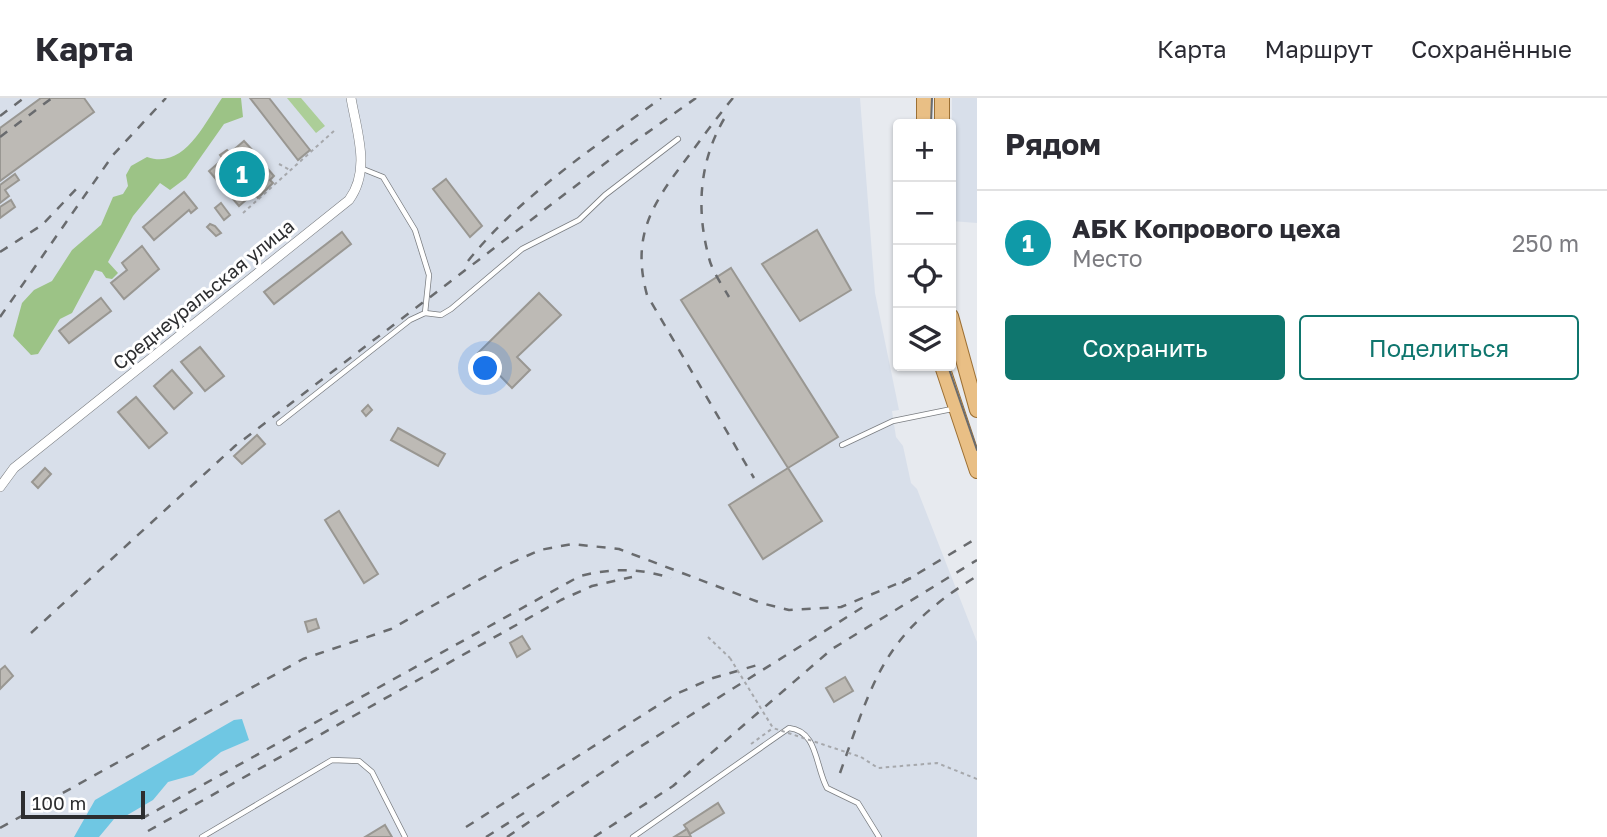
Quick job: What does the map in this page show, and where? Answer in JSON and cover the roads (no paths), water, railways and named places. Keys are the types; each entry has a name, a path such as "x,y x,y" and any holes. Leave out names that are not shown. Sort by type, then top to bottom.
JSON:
{"main road":[{"path":"924,119 925,98"},
{"path":"942,98 942,119"},
{"path":"956,334 977,410"},
{"path":"944,371 977,471"}],"street":[{"path":"351,98 363,169"},
{"name":"Среднеуральская улица","path":"0,487 14,468 349,200 359,186 363,169"}],"lane":[{"path":"279,423 410,320 425,313 441,315 522,248 579,220 605,195 678,139"},
{"path":"363,169 383,177 415,230 429,275 425,313"},
{"path":"842,445 893,421 956,408"},
{"path":"633,837 789,728 799,729 810,737 827,788 858,803 879,837"},
{"path":"202,837 332,760 359,761 372,772 405,837"}],"water":[{"path":"242,719 249,740 221,752 193,775 168,782 153,800 124,817 114,819 99,837 74,837 95,800 234,720"}],"tram line":[{"path":"931,119 932,98"},
{"path":"950,371 977,450"}],"railway":[{"path":"0,116 24,98"},
{"path":"0,137 52,98"},
{"path":"0,317 113,155 166,98"},
{"path":"468,261 489,237 535,194 584,154 661,98"},
{"path":"31,633 235,446 620,152 696,98"},
{"path":"733,98 655,206 643,238 643,274 647,295 754,478"},
{"path":"724,119 709,152 701,204 710,263 729,297"},
{"path":"0,252 42,225 82,183"},
{"path":"902,583 977,538"},
{"path":"0,828 303,659 391,629 502,567 540,550 572,544 619,549 761,603 789,610 841,607 911,578"},
{"path":"594,837 673,786 832,649 977,560"},
{"path":"141,819 580,576 626,570 671,578"},
{"path":"840,773 874,683 902,638 921,617 977,576"},
{"path":"148,831 561,600 592,586 632,577"},
{"path":"507,837 635,750 863,607"},
{"path":"466,827 676,694 713,678 761,664"},
{"path":"486,837 524,813"}],"place":[{"name":"АБК Копрового цеха","path":"242,174"}]}
